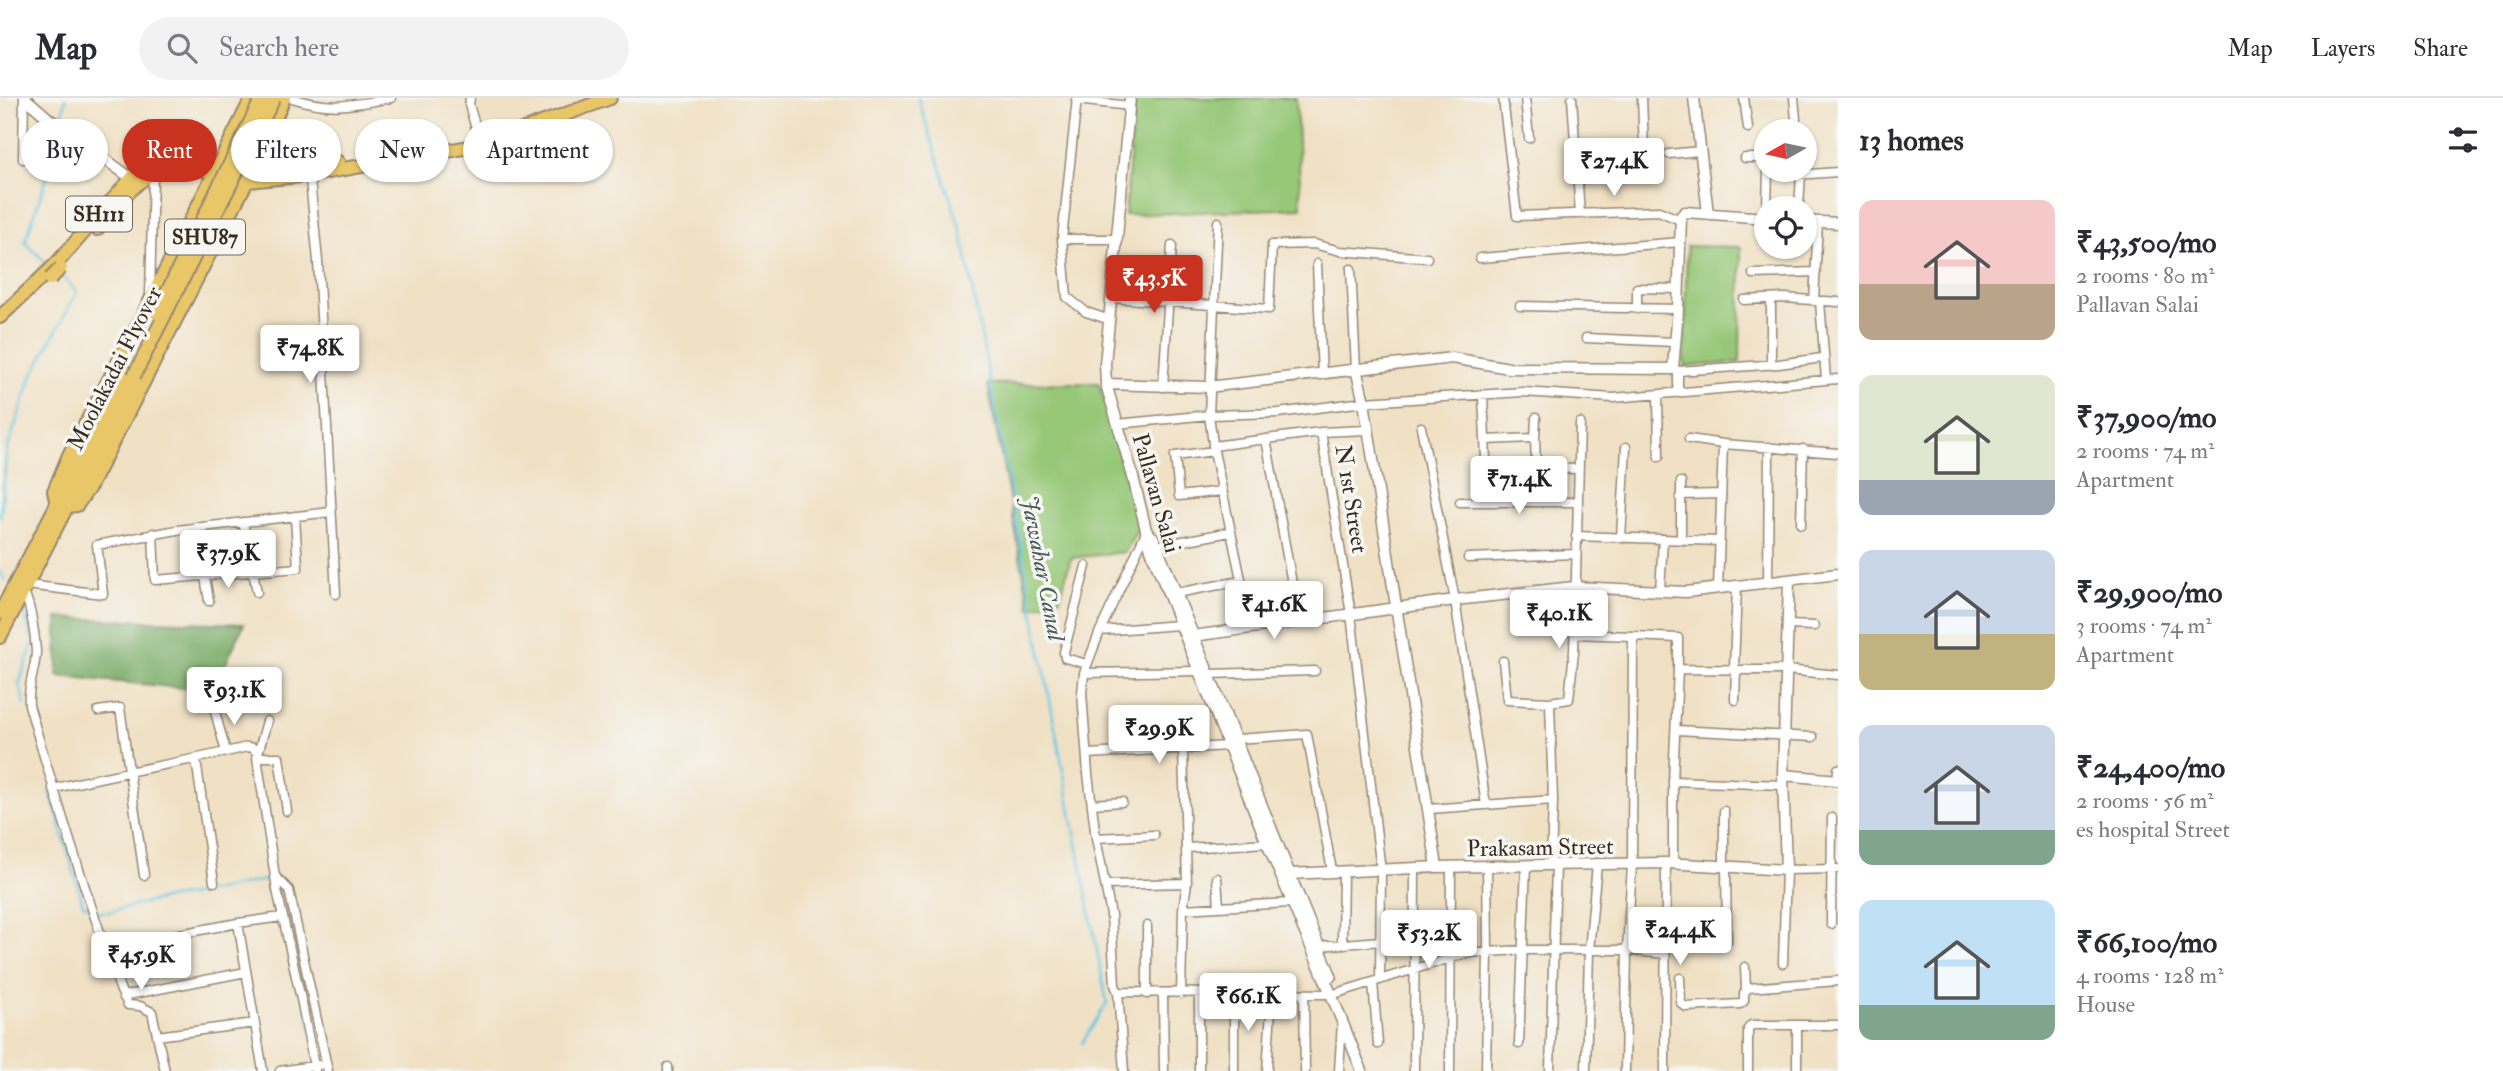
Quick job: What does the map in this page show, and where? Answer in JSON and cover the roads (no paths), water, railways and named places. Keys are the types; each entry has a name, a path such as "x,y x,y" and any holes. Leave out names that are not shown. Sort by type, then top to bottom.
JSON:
{"main road":[{"name":"Moolakadai Flyover","path":"62,505 274,98"},
{"path":"273,119 284,98"},
{"path":"534,119 586,98"},
{"path":"547,119 610,98"},
{"name":"Moolakadai Flyover","path":"130,374 255,99"},
{"path":"217,169 255,99 276,113"},
{"path":"341,165 463,144"},
{"name":"SH111","path":"58,266 128,182"},
{"name":"SH111","path":"0,327 11,319 58,266 141,182"},
{"path":"210,182 69,455 54,491 62,505 77,505 90,486 246,182"},
{"path":"193,213 223,228"},
{"name":"SH111","path":"0,317 48,277"},
{"name":"SHU87","path":"2,632 62,505"},
{"name":"SHU87","path":"0,614 22,589"}],"street":[{"path":"25,98 122,172"},
{"path":"24,119 25,98"},
{"path":"292,98 337,107 391,98"},
{"path":"1503,98 1517,216 1659,211 1680,220"},
{"path":"1525,98 1529,138"},
{"path":"1572,98 1580,215"},
{"path":"1642,98 1644,149"},
{"path":"1695,98 1708,213"},
{"path":"1744,98 1748,128"},
{"path":"1794,98 1796,119"},
{"path":"1110,320 1086,312 1067,298 1062,239 1076,99 1130,102"},
{"path":"468,100 474,119"},
{"name":"Pallavan Salai","path":"1130,102 1106,384 1151,550 1197,671 1232,742 1266,843 1334,994 1362,1071"},
{"path":"1669,154 1700,151"},
{"path":"1745,158 1754,158"},
{"path":"1799,196 1799,174 1838,172"},
{"path":"150,302 153,182"},
{"path":"310,182 318,273 336,593"},
{"path":"1678,393 1675,342 1680,220 1685,212 1754,217"},
{"path":"1218,222 1209,415 1248,629"},
{"path":"1826,380 1815,272 1818,222 1838,223"},
{"path":"1062,239 1117,239"},
{"path":"1480,258 1681,242"},
{"path":"1112,298 1269,309 1272,245 1314,244 1340,251 1427,258"},
{"path":"1163,387 1172,245"},
{"path":"1317,264 1321,375"},
{"path":"1351,269 1356,369 1364,402 1398,608 1437,867"},
{"path":"1753,274 1815,272"},
{"path":"1637,309 1637,288 1679,289"},
{"path":"1770,365 1772,299"},
{"path":"1744,300 1838,302"},
{"path":"1520,306 1678,309"},
{"path":"1586,338 1675,342"},
{"path":"1106,384 1209,387 1451,358 1509,368 1676,370 1770,365 1822,358"},
{"path":"1117,424 1209,415 1278,412 1364,402 1523,392 1613,398 1838,379"},
{"path":"1658,395 1659,457"},
{"path":"1483,396 1488,501"},
{"path":"1535,418 1536,467"},
{"path":"1503,662 1507,700 1550,702 1569,699 1574,634 1580,423"},
{"path":"1421,426 1455,600 1486,805"},
{"path":"1222,491 1179,496 1175,456 1266,439 1367,430"},
{"name":"N 1st Street","path":"1321,432 1351,614 1381,871 1378,1044"},
{"path":"1486,440 1535,438"},
{"path":"1266,439 1298,622"},
{"path":"1689,439 1838,453"},
{"path":"1718,589 1723,443"},
{"path":"1621,538 1626,447"},
{"path":"1768,583 1769,447"},
{"path":"1801,524 1803,449"},
{"path":"1487,467 1578,468"},
{"path":"1681,482 1681,540"},
{"path":"1681,495 1721,494"},
{"path":"1461,502 1577,502"},
{"path":"164,1071 152,1012 140,1006 128,1005 123,996 91,909 53,789 29,705 28,694 36,652 30,609 22,589 103,594 97,545 153,533 331,512"},
{"path":"153,533 155,580 207,578 298,568 295,516"},
{"path":"243,522 257,592"},
{"path":"197,527 209,601"},
{"path":"1124,1071 1111,915 1096,838 1082,703 1087,664 1146,531 1157,546 1209,674 1232,742 1290,874 1319,946 1334,994 1368,1071"},
{"path":"1157,546 1230,532"},
{"path":"1576,536 1719,541"},
{"path":"1660,590 1663,539"},
{"path":"1468,558 1575,554"},
{"path":"1086,566 1064,652 1065,658 1087,664"},
{"path":"1193,636 1455,600 1574,587 1686,592 1838,574"},
{"path":"1175,593 1241,581"},
{"path":"1783,963 1786,870 1783,736 1789,581"},
{"path":"1735,700 1737,585"},
{"path":"1100,631 1179,625"},
{"path":"1788,625 1814,626"},
{"path":"1574,634 1678,638 1665,954 1665,1071"},
{"path":"1626,1071 1627,950 1632,864 1633,636"},
{"path":"1678,668 1786,670 1838,675"},
{"path":"1084,673 1197,671"},
{"path":"1209,674 1315,671"},
{"path":"1550,702 1554,865 1550,1071"},
{"path":"214,708 226,752"},
{"path":"98,711 120,709 144,875"},
{"path":"1181,994 1183,909 1187,883 1186,716"},
{"path":"257,755 267,721"},
{"path":"1676,730 1813,737"},
{"path":"1087,754 1187,750 1307,734 1332,871"},
{"path":"53,789 247,747 253,748 257,755 282,917 320,1067"},
{"path":"257,755 279,757 287,811"},
{"path":"196,760 214,882"},
{"path":"1673,780 1838,780 1838,769"},
{"path":"1429,809 1553,800"},
{"path":"1092,804 1122,802"},
{"path":"1724,811 1727,942"},
{"path":"1831,924 1835,869 1832,818"},
{"path":"1096,838 1154,835"},
{"path":"1187,848 1266,843"},
{"name":"Prakasam Street","path":"1290,874 1437,867 1669,863 1786,870"},
{"path":"1586,1071 1589,951 1597,864"},
{"path":"1519,1044 1526,865"},
{"path":"1486,1071 1487,867"},
{"path":"1450,1071 1451,868"},
{"path":"1414,1071 1415,869"},
{"path":"1786,870 1835,869"},
{"path":"1342,943 1343,871"},
{"path":"1217,878 1219,907"},
{"path":"277,883 289,890 320,1067"},
{"path":"1105,885 1187,883"},
{"path":"1183,909 1291,903"},
{"path":"105,948 282,917"},
{"path":"237,923 263,1071"},
{"path":"1147,926 1147,993"},
{"path":"1319,946 1380,941"},
{"path":"1118,992 1334,994 1467,953 1627,950 1665,954"},
{"path":"1680,978 1681,1003 1686,1007 1740,1004 1744,1001 1746,989 1745,967"},
{"path":"123,996 246,972"},
{"path":"1746,989 1838,981"},
{"path":"1163,994 1164,1071"},
{"path":"1199,994 1199,1071"},
{"path":"1234,994 1234,1071"},
{"path":"1304,994 1305,1071"},
{"path":"1267,1071 1272,995"},
{"path":"1339,1071 1342,1021"},
{"path":"157,1036 255,1023"},
{"path":"1797,1025 1797,1071"},
{"path":"1748,1071 1749,1026 1838,1025"},
{"path":"280,1071 320,1067"}],"waterway":[{"path":"61,119 66,98"},
{"name":"Jawahar Canal","path":"918,98 962,234 1107,1003 1082,1043"},
{"path":"45,182 25,242 49,266"},
{"path":"0,517 7,450 31,378 77,292 60,274"},
{"path":"0,571 5,580"},
{"path":"24,610 31,638"},
{"path":"25,704 19,684 33,644"},
{"path":"50,791 83,904 88,907"},
{"path":"96,912 108,912 270,879 274,883"},
{"path":"278,887 284,892 320,1071"}]}
